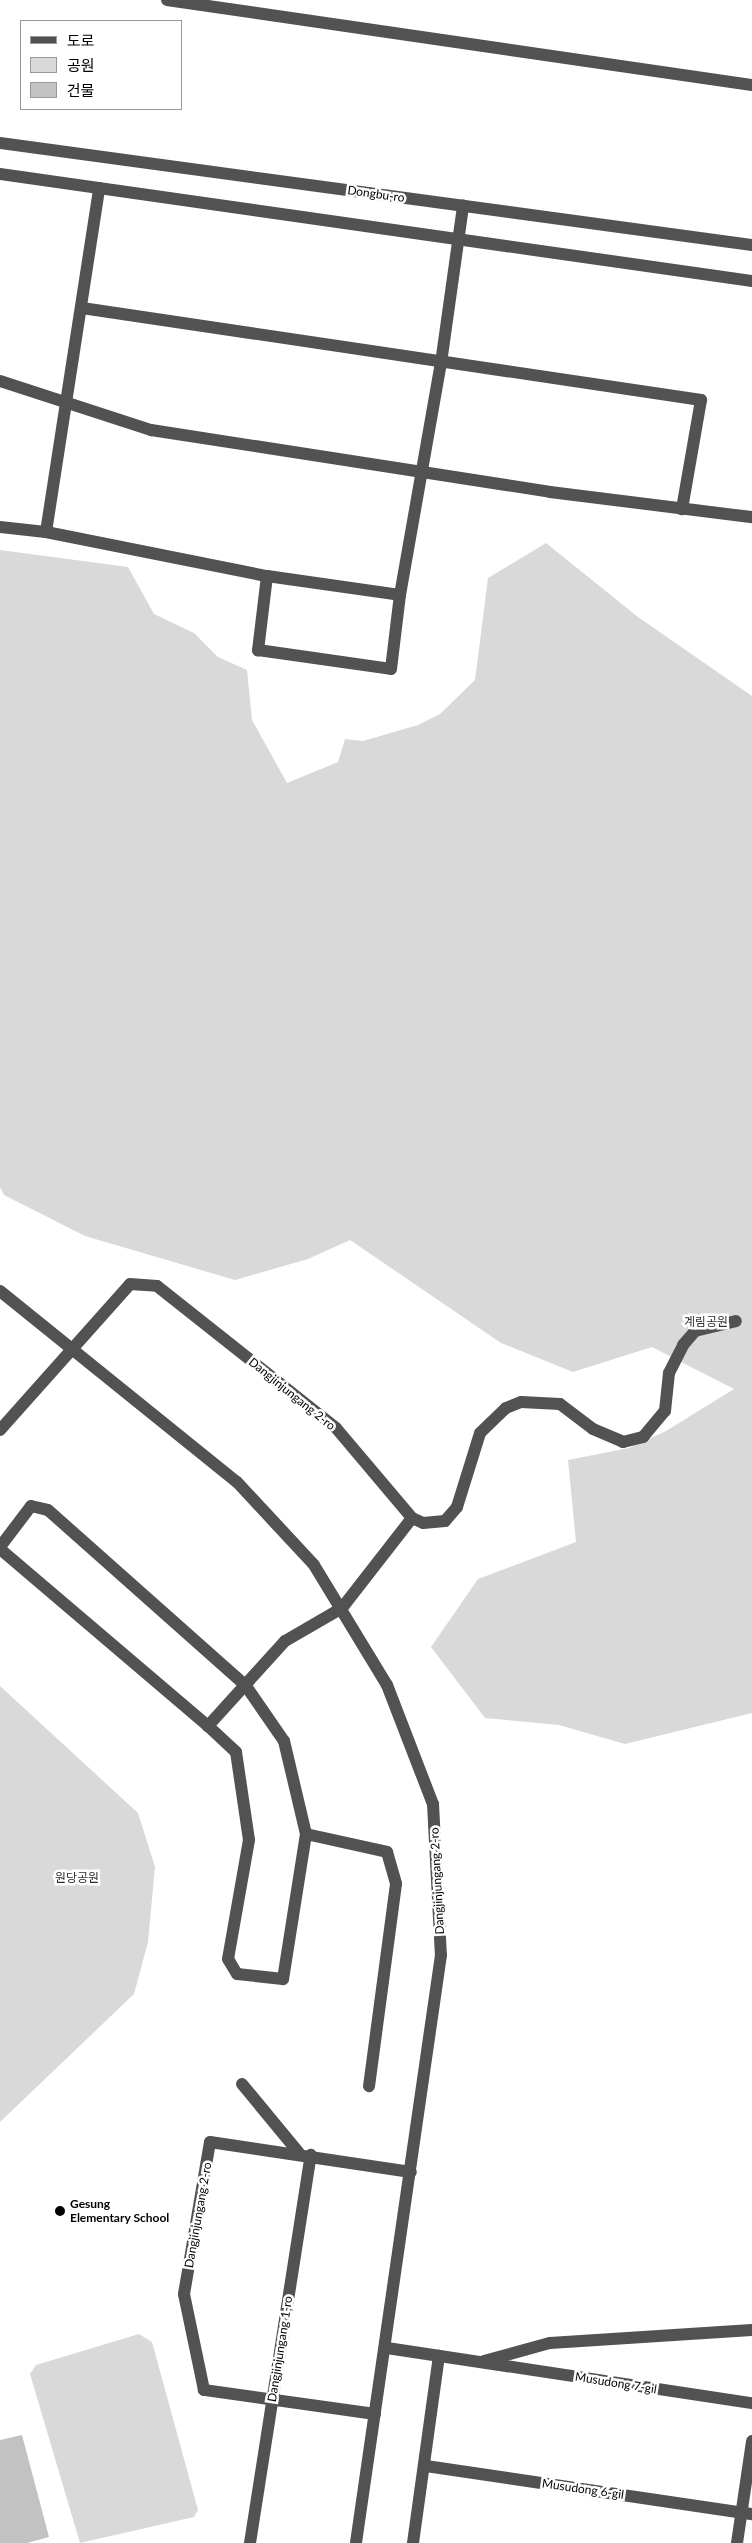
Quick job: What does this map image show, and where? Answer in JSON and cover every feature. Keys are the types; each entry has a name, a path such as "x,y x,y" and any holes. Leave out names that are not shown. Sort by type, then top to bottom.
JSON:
{"street":[{"path":"167,0 752,85"},
{"name":"Dongbu-ro","path":"0,143 752,245"},
{"path":"0,174 752,281"},
{"path":"46,532 64,400 82,308 99,188"},
{"path":"267,576 258,650 390,669 419,472 441,363 462,206"},
{"path":"82,308 441,363 702,400 682,510"},
{"path":"0,382 64,400 151,430 419,472 682,510 752,517"},
{"path":"0,527 46,532 267,576 400,595"},
{"name":"Dangjinjungang 2-ro","path":"72,1351 130,1284 157,1286 336,1428 412,1518"},
{"name":"Dangjinjungang 2-ro","path":"0,1292 236,1482 314,1565 342,1608 387,1685 433,1804 441,1955 386,2348 356,2543"},
{"path":"208,1726 285,1641 342,1608 412,1518 423,1523 445,1521 457,1507 480,1432 506,1408 521,1402 560,1404 593,1429 623,1442 643,1438 665,1411 669,1373 683,1345 695,1332 736,1321"},
{"path":"0,1430 72,1351"},
{"path":"31,1506 48,1510 246,1686 284,1741 306,1834 283,1979 237,1974 228,1959 249,1840 236,1752 0,1548 31,1506"},
{"path":"306,1834 387,1852 396,1884 369,2086"},
{"path":"242,2084 305,2154"},
{"name":"Dangjinjungang 2-ro","path":"272,2399 204,2390 184,2294 210,2142 305,2154 411,2172"},
{"name":"Dangjinjungang 1-ro","path":"250,2543 272,2399 305,2154"},
{"name":"Musudong 7-gil","path":"479,2362 550,2343 752,2330"},
{"name":"Musudong 7-gil","path":"386,2348 752,2403"},
{"path":"413,2543 426,2466 439,2356"},
{"path":"272,2399 375,2414"},
{"path":"737,2543 747,2514 752,2442"},
{"name":"Musudong 6-gil","path":"426,2466 747,2514"}],"green space":[{"name":"계림공원","path":"546,543 638,617 752,696 752,1713 625,1744 559,1725 485,1718 431,1647 478,1579 576,1542 568,1460 629,1448 666,1431 734,1389 652,1347 573,1372 501,1343 350,1240 308,1259 235,1280 85,1236 4,1195 0,1187 0,550 128,567 154,614 194,633 218,657 247,670 252,720 287,783 338,762 345,739 363,741 418,725 440,714 475,680 488,578"},
{"name":"원당공원","path":"0,1686 138,1813 155,1867 148,1942 134,1994 0,2122"},
{"path":"139,2334 152,2342 198,2510 194,2517 80,2543 30,2374 36,2365"}],"building":[{"path":"22,2435 49,2537 27,2543 0,2543 0,2440"}],"place":[{"name":"Gesung Elementary School","path":"60,2211"}]}
